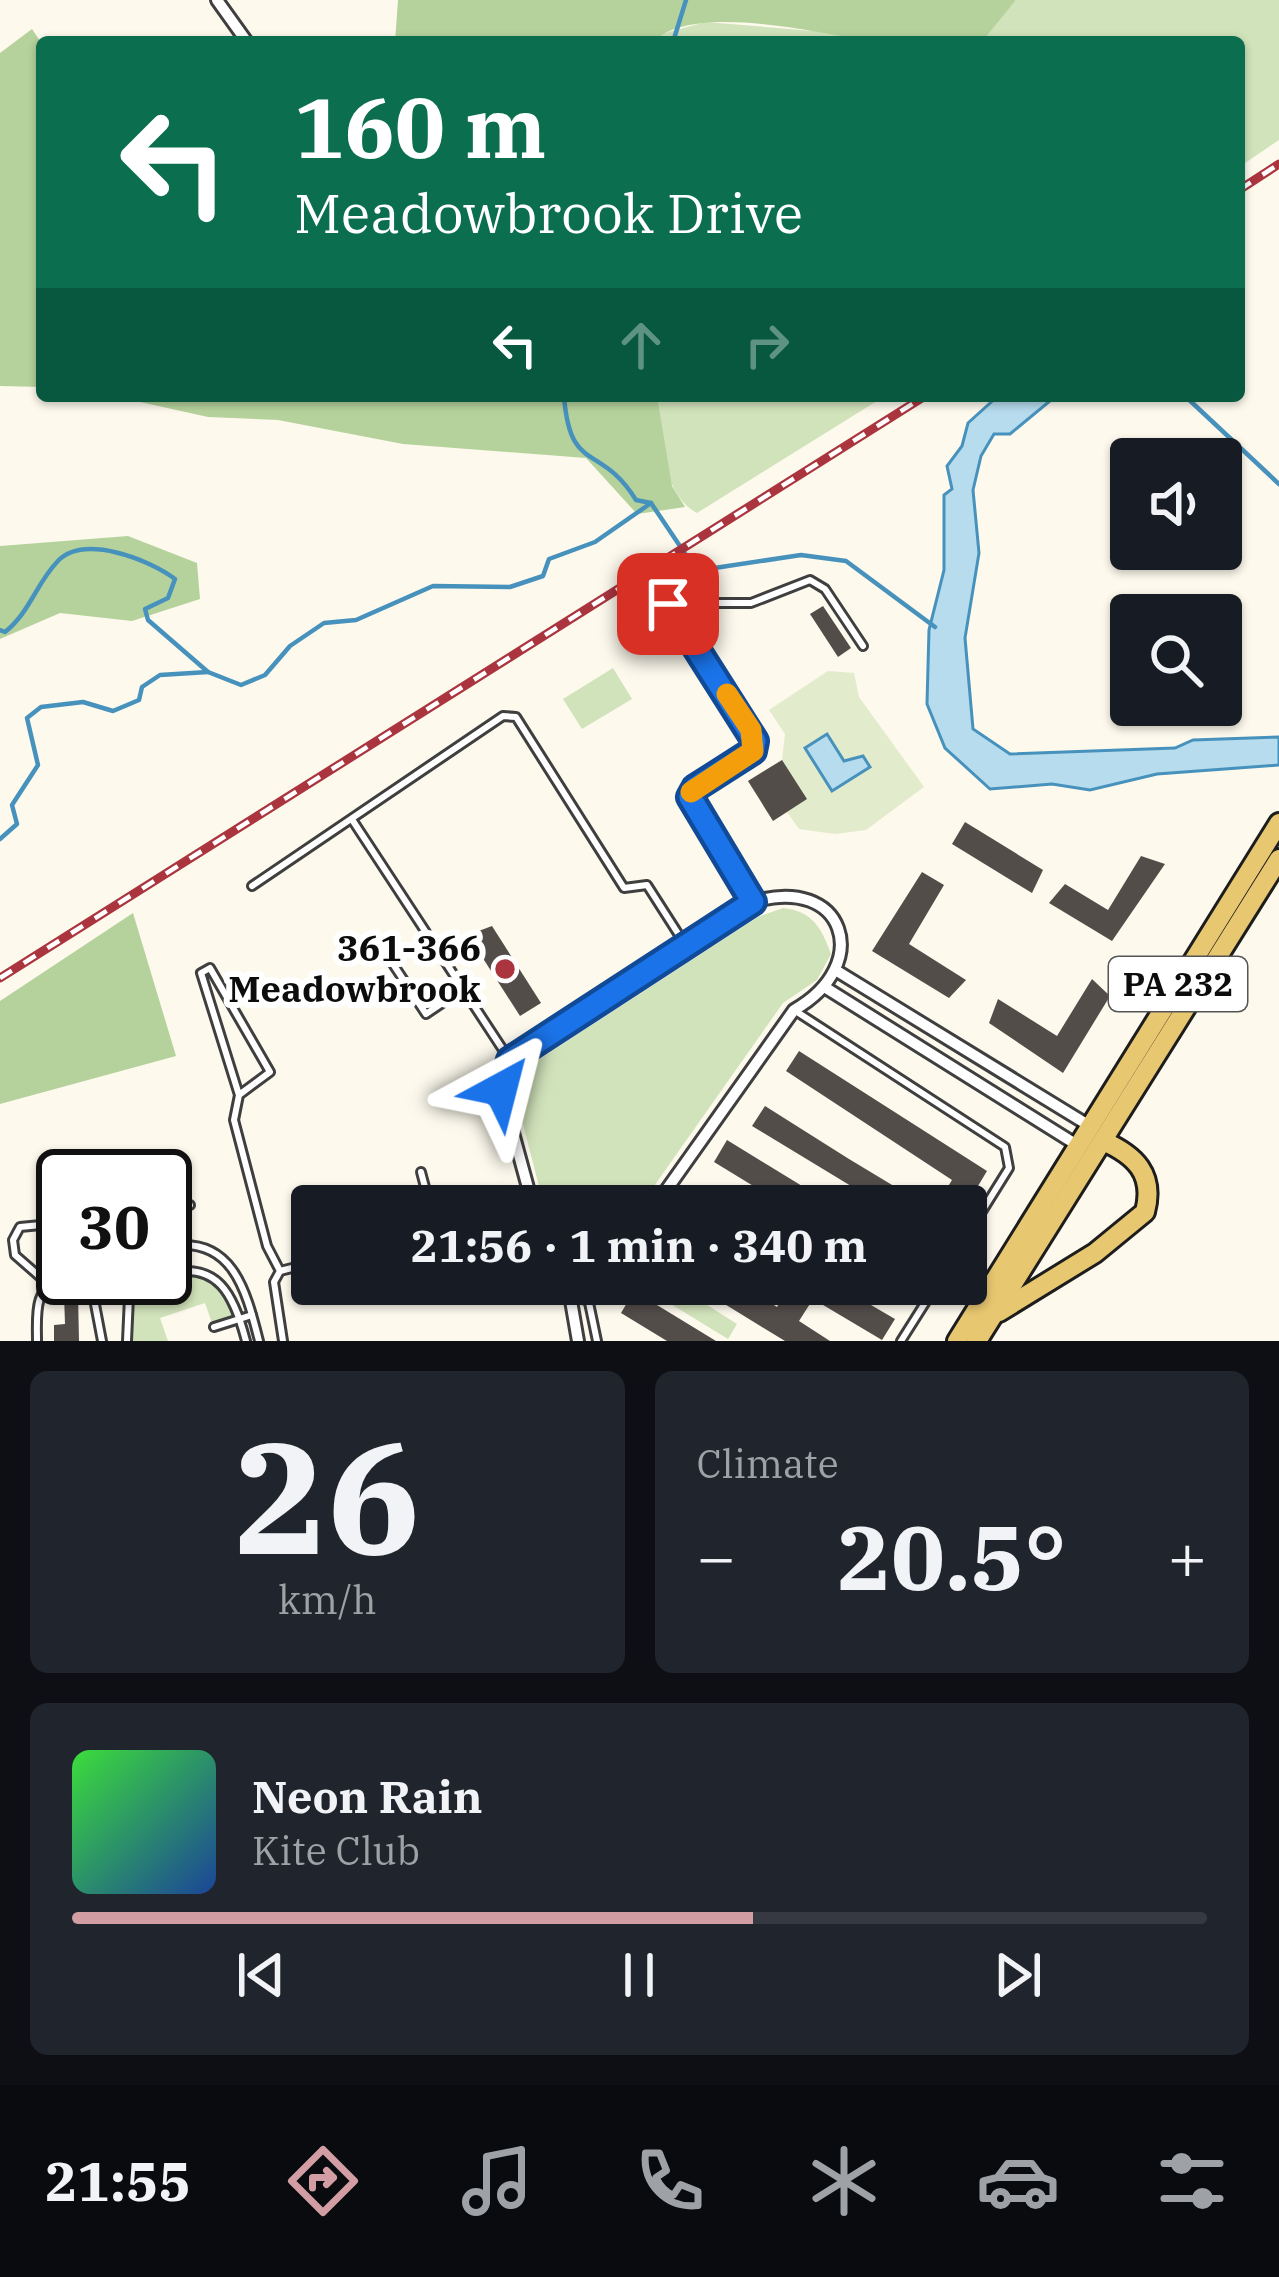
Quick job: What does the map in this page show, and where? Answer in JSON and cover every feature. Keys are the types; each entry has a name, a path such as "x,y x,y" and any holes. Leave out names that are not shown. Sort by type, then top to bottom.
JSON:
{"main road":[{"name":"PA 232","path":"958,1341 1279,824"},
{"name":"PA 232","path":"977,1341 1279,859"},
{"path":"994,1314 1096,1253 1145,1212 1148,1186 1141,1165 1103,1142"}],"street":[{"path":"217,0 243,36"},
{"path":"526,1185 501,1089 510,1060 753,902 780,894 824,908 842,942 837,970 826,988 794,1010 670,1185"},
{"path":"837,970 1090,1125 1103,1142"},
{"path":"826,988 1077,1145 1103,1142"},
{"path":"572,1305 578,1341"}],"lane":[{"path":"676,617 699,603 751,603 810,580 824,590 863,646"},
{"path":"668,604 755,741 753,751 695,788 690,797 753,902"},
{"path":"252,886 353,821 356,811 503,716 516,717 624,889 647,885 686,946"},
{"path":"353,821 510,1060"},
{"path":"393,964 426,1014 463,989"},
{"path":"239,1095 270,1072 210,968 202,973 239,1095 234,1120 267,1246 280,1271"},
{"path":"794,1010 1005,1148 1009,1168 987,1203"},
{"path":"421,1172 424,1185"},
{"path":"36,1227 20,1226 13,1240 15,1255 36,1273"},
{"path":"192,1245 221,1256 243,1280 259,1341"},
{"path":"284,1341 274,1282 280,1271 291,1268"},
{"path":"192,1274 210,1274 230,1292 246,1341"},
{"path":"37,1341 39,1305"},
{"path":"95,1305 102,1341"},
{"path":"127,1341 129,1305"},
{"path":"589,1305 597,1341"},
{"path":"901,1341 924,1305"},
{"path":"214,1327 252,1315"}],"green space":[{"path":"398,0 1015,0 987,36 844,36 729,22 699,23 663,36 395,36"},
{"path":"1015,0 1279,0 1279,140 1245,163 1245,36 987,36"},
{"path":"706,22 857,36 659,36"},
{"path":"32,29 37,36 36,387 0,386 0,53"},
{"path":"140,402 658,402 672,486 685,507 637,514 586,458 403,444 278,420 208,417"},
{"path":"657,402 875,402 697,513 685,505 669,478"},
{"path":"128,536 197,563 200,599 132,621 60,613 0,639 0,546"},
{"path":"613,668 632,699 582,729 563,699"},
{"path":"828,671 854,673 859,697 924,787 866,830 835,834 799,829 787,812 773,821 748,781 782,760 785,734 769,710"},
{"path":"783,908 802,913 815,923 831,954 817,980 783,1003 655,1185 539,1185 514,1089 515,1075 758,917"},
{"path":"133,913 176,1056 0,1104 0,1001"},
{"path":"192,1274 212,1281 237,1315 212,1323 205,1303 160,1318 168,1341 130,1341 131,1305 192,1305"},
{"path":"672,1305 707,1305 737,1324 728,1339"}],"water":[{"path":"991,402 1049,402 1010,434 994,434 981,456 973,490 979,553 965,638 973,729 1010,754 1175,748 1193,740 1279,737 1279,765 1157,774 1090,790 1052,784 990,789 945,748 927,704 929,630 944,570 944,495 952,489 947,466 962,446 968,423"},
{"path":"827,734 844,761 863,756 870,767 832,791 805,748"}],"building":[{"path":"823,606 851,648 838,657 810,614"},
{"path":"782,760 807,799 773,821 748,781"},
{"path":"965,822 1043,870 1032,893 952,844"},
{"path":"1141,856 1165,864 1112,941 1049,903 1065,884 1108,910"},
{"path":"922,872 944,885 909,944 966,980 949,998 872,951"},
{"name":"361-366 Meadowbrook","path":"492,926 541,1003 520,1016 468,935"},
{"path":"1092,979 1110,996 1063,1073 989,1023 998,999 1057,1036"},
{"path":"799,1051 987,1171 979,1185 949,1185 952,1180 786,1071"},
{"path":"765,1106 892,1185 849,1185 752,1126"},
{"path":"727,1140 800,1185 752,1185 714,1162"},
{"path":"64,1305 78,1305 79,1341 54,1341 54,1325 65,1324"},
{"path":"626,1305 657,1305 716,1341 667,1341 621,1313"},
{"path":"726,1305 809,1305 799,1321 830,1341 785,1341"},
{"path":"823,1305 871,1305 895,1319 882,1340"}],"waterway":[{"path":"675,36 686,0"},
{"path":"565,402 567,421 580,448 623,482 636,500 651,503"},
{"path":"1191,402 1279,484"},
{"path":"651,503 690,561 708,569 801,555 846,561 935,627"},
{"path":"0,630 5,632 14,624 57,562 83,550 116,552 175,579 168,598 145,609 148,620 208,672 241,685 265,675 290,646 324,623 356,620 433,586 510,587 543,576 549,559 595,542 651,503"},
{"path":"0,839 17,824 12,805 38,765 27,718 41,707 83,702 113,711 139,700 142,687 160,675 208,672"}],"railway":[{"path":"1245,186 1279,164"},
{"path":"0,978 915,402"}],"slow traffic":[{"path":"691,792 753,751 751,730 727,694"}],"place":[{"name":"361-366 Meadowbrook","path":"505,969"}],"route":[{"path":"501,1089 510,1060 753,902 690,797 695,788 753,751 755,741 668,604"}]}
